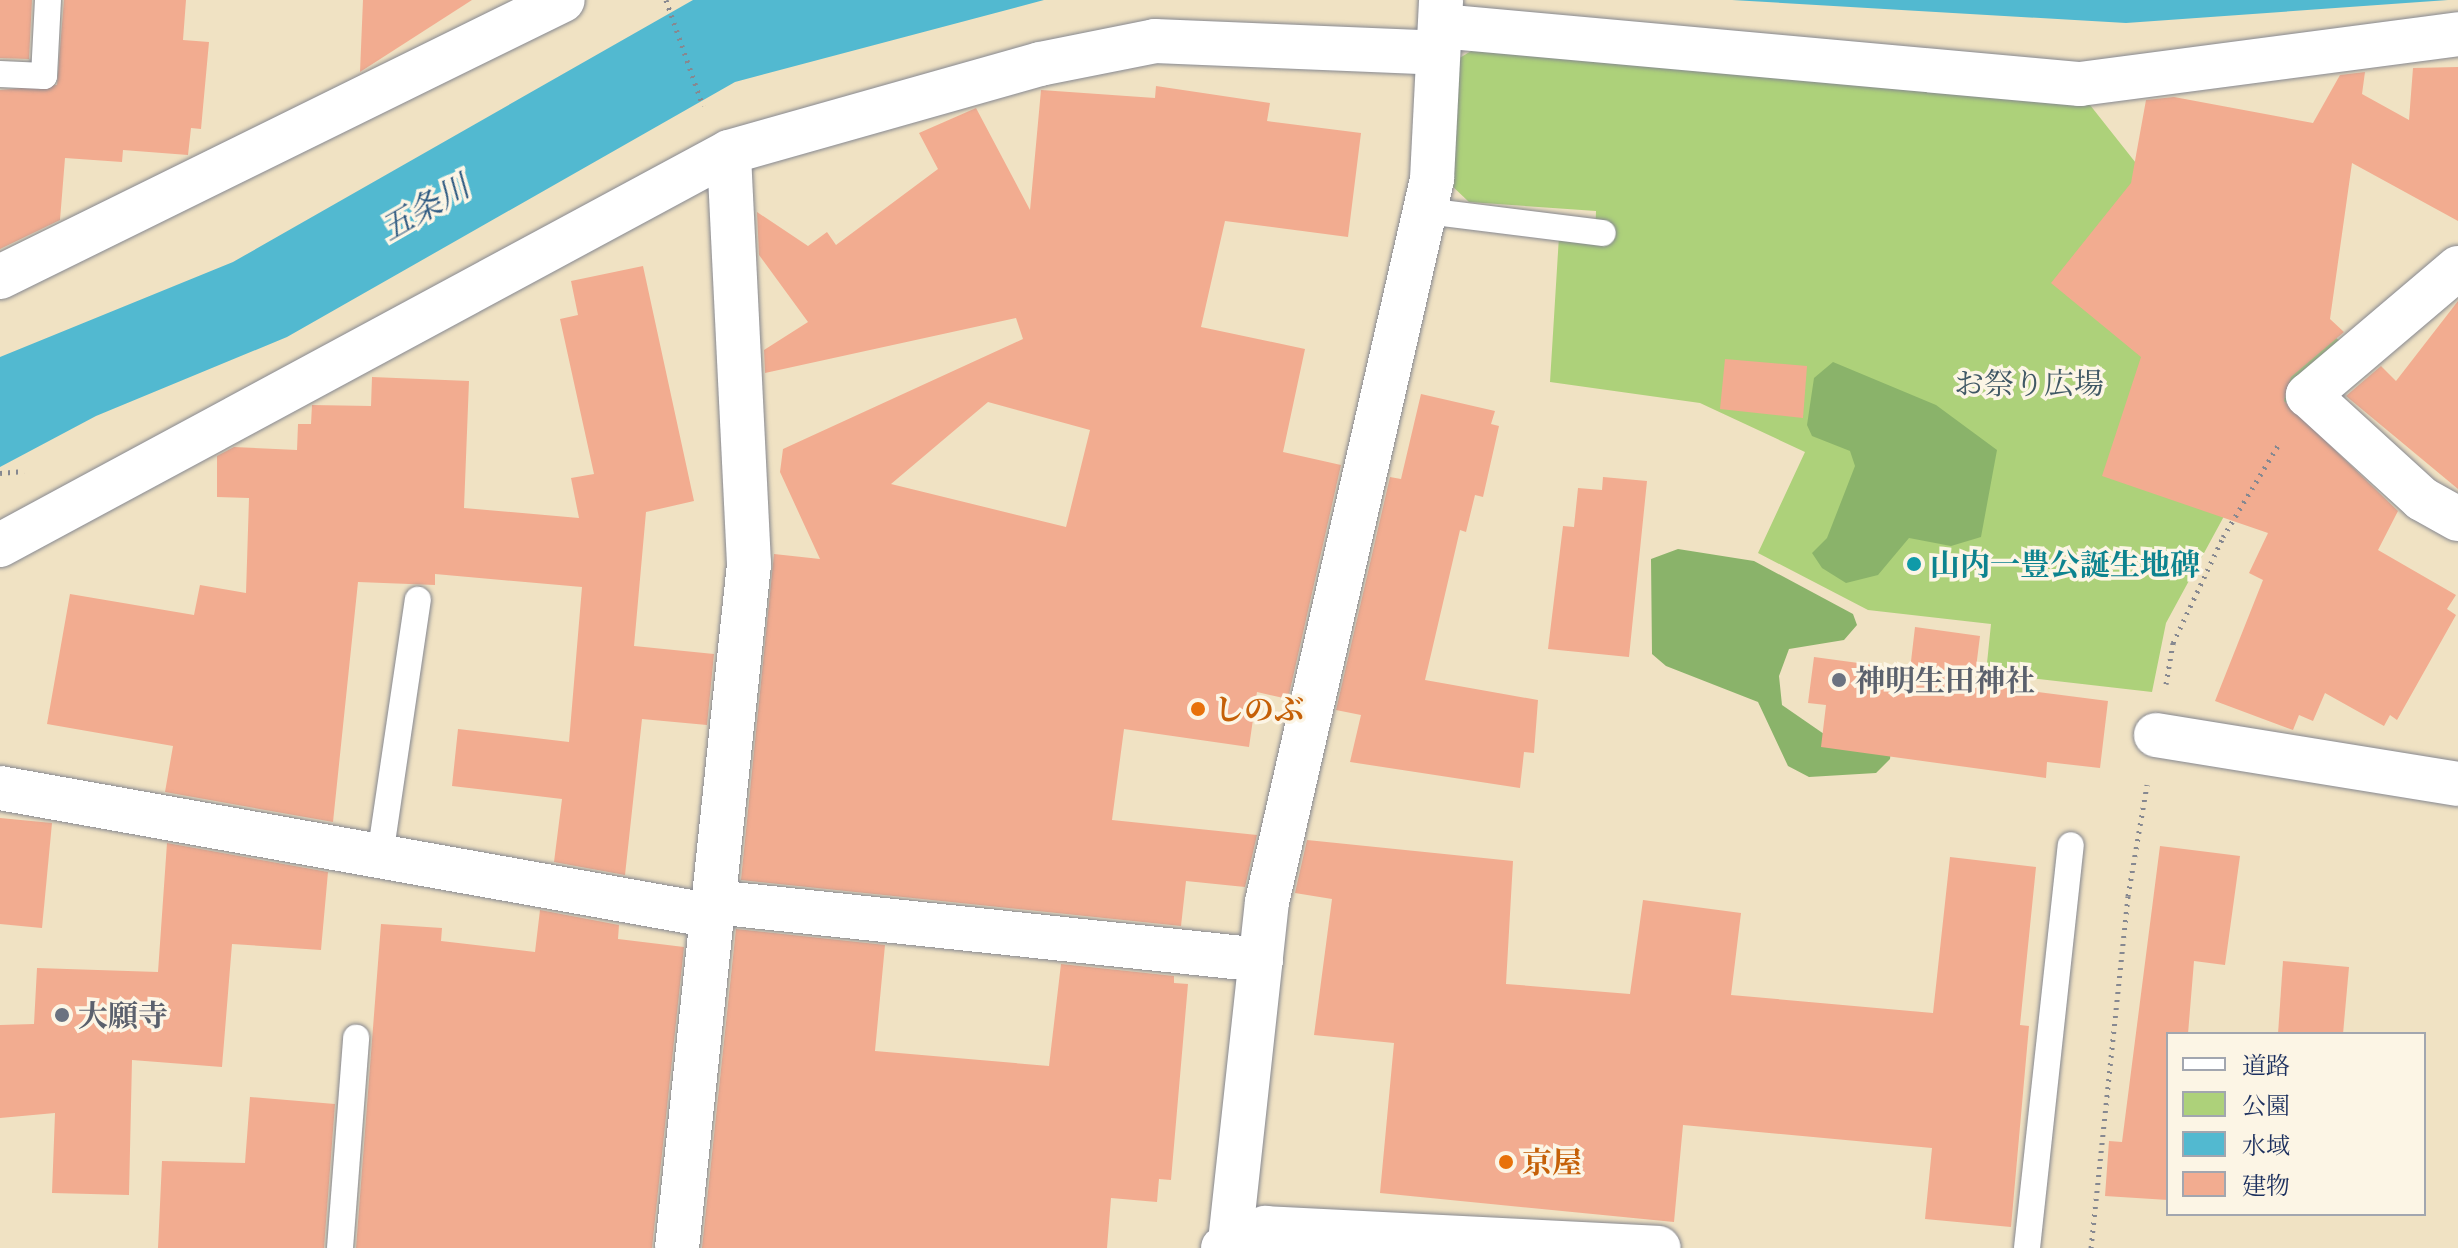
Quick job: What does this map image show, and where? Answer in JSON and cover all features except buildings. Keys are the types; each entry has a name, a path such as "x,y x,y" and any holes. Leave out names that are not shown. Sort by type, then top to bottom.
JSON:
{"street":[{"path":"0,277 563,0"},
{"path":"1227,1245 1267,902 1426,211 1440,26"},
{"path":"0,545 729,152 1040,64 1155,41 1440,26 2080,84 2458,34"},
{"path":"677,1248 749,564 729,152"},
{"path":"2458,268 2308,395 2422,499 2458,519"},
{"path":"2156,735 2458,784"},
{"path":"0,788 380,856 713,909 1261,960"},
{"path":"1227,1245 1265,1228 1658,1248"}],"lane":[{"path":"0,74 44,76 48,0"},
{"path":"1426,211 1603,233"},
{"path":"380,856 418,600"},
{"path":"2027,1248 2071,845"},
{"path":"340,1248 356,1038"}],"path":[{"path":"666,0 706,113"},
{"path":"2091,1248 2128,896 2173,643 2223,537 2308,395"}],"green space":[{"name":"お祭り広場","path":"1481,45 2090,105 2143,172 2342,343 2298,380 2166,623 2152,692 1986,673 1991,624 1868,610 1758,553 1805,452 1700,403 1550,382 1559,236 1595,241 1596,211 1469,202 1450,184 1458,59"},
{"path":"1833,362 1936,405 1997,450 1981,537 1951,546 1909,538 1878,575 1846,583 1822,568 1812,553 1827,538 1855,466 1850,451 1812,436 1807,425 1814,378"},
{"path":"1678,549 1754,561 1853,614 1857,625 1844,640 1789,649 1779,676 1782,705 1824,734 1892,741 1890,759 1876,773 1809,777 1788,766 1758,702 1666,666 1652,654 1651,559"}],"water":[{"name":"五条川","path":"693,0 1044,0 735,82 287,337 96,416 0,467 0,357 233,262"},
{"path":"1732,0 2448,0 2126,23"}],"place":[{"name":"山内一豊公誕生地碑","path":"1914,564"},
{"name":"神明生田神社","path":"1839,680"},
{"name":"しのぶ","path":"1198,709"},
{"name":"大願寺","path":"62,1015"},
{"name":"京屋","path":"1506,1162"}]}
